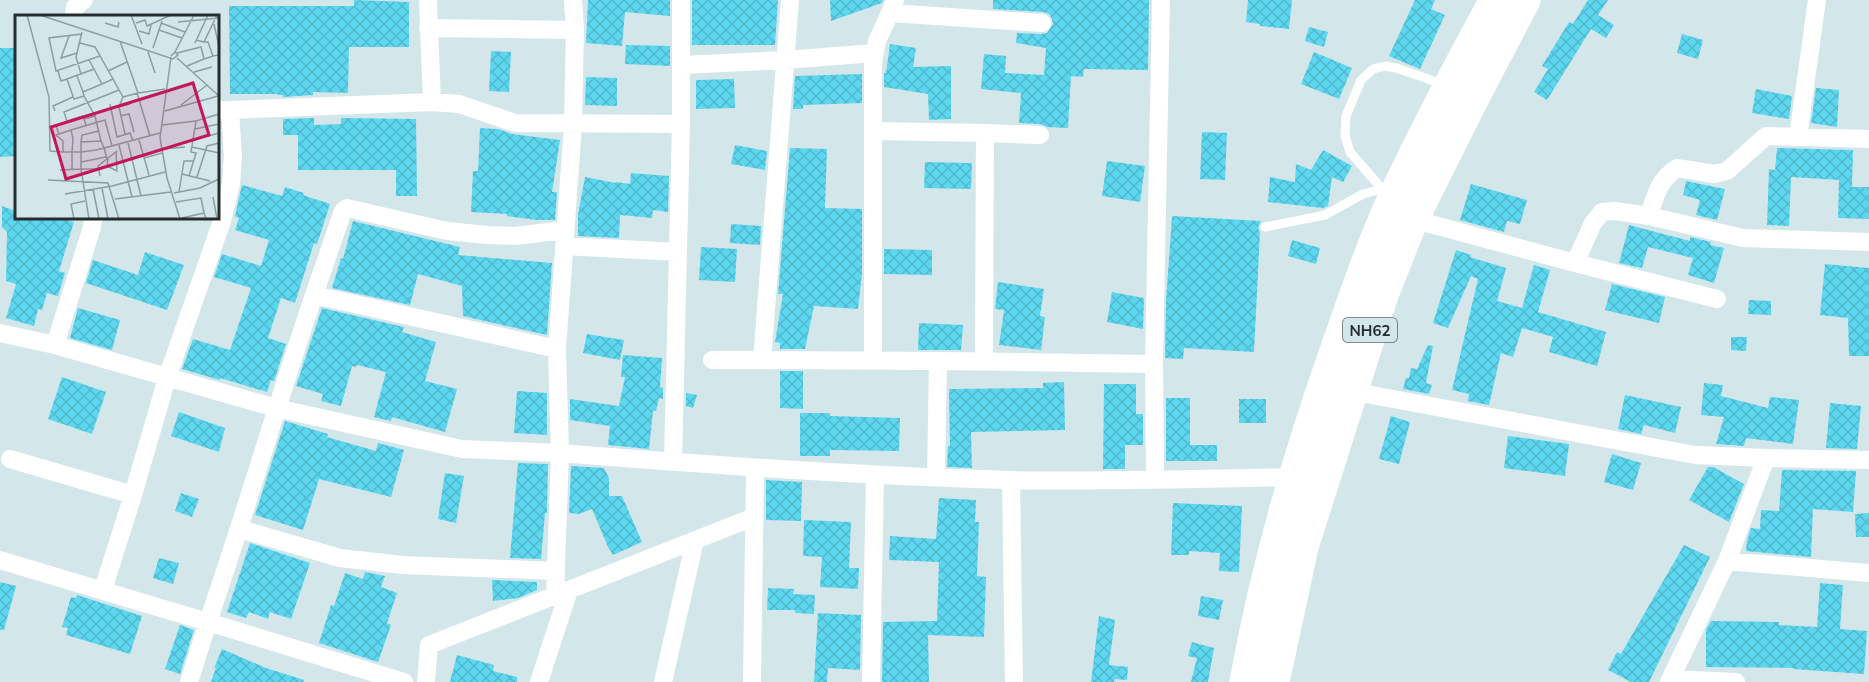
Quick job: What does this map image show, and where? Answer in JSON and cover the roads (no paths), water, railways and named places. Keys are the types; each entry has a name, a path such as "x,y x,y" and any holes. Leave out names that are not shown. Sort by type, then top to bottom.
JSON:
{"highway":[{"name":"NH62","path":"1246,682 1257,618 1276,540 1308,434 1361,278 1449,86 1496,0"},
{"name":"NH62","path":"1273,682 1302,548 1382,295 1397,201 1471,101 1524,0"}],"street":[{"path":"74,15 75,7 84,0"},
{"path":"428,0 432,102"},
{"path":"540,682 562,593 556,571 560,453 556,349 573,124 575,30 573,0"},
{"path":"673,462 681,124 681,0"},
{"path":"762,360 790,0"},
{"path":"1155,479 1154,364 1161,0"},
{"path":"1798,137 1817,0"},
{"path":"873,361 873,63 877,41 892,6 1042,23"},
{"path":"428,28 575,30"},
{"path":"682,65 785,60 875,52"},
{"path":"103,591 167,378 222,221 231,184 233,156 224,110 432,102 459,104 515,123 681,124"},
{"path":"874,131 1040,135"},
{"path":"984,362 985,133"},
{"path":"1649,216 1658,188 1665,176 1677,168 1714,174 1726,171 1766,136 1869,139"},
{"path":"1397,201 1575,263 1717,299"},
{"path":"189,682 240,529 276,408 343,211 347,208 447,231 564,238 678,252"},
{"path":"1575,263 1593,223 1602,212 1615,211 1649,216 1743,238 1869,242"},
{"path":"55,345 93,219"},
{"path":"314,295 556,349"},
{"path":"0,333 55,345 276,408 462,449 560,453 875,475 1011,480 1295,477"},
{"path":"712,360 1154,364"},
{"path":"936,477 938,361"},
{"path":"1350,391 1695,455 1869,460"},
{"path":"1736,682 1670,680 1727,561 1766,458"},
{"path":"10,459 133,495"},
{"path":"752,682 755,468"},
{"path":"871,682 875,475"},
{"path":"1011,480 1014,682"},
{"path":"426,682 429,645 754,517"},
{"path":"240,529 340,558 403,565 556,571"},
{"path":"663,682 695,540"},
{"path":"0,560 404,682"},
{"path":"1727,561 1869,573"}],"lane":[{"path":"1397,201 1350,152 1345,136 1346,116 1361,80 1373,69 1384,66 1449,86"},
{"path":"1265,226 1325,215 1363,194 1397,201"}]}
